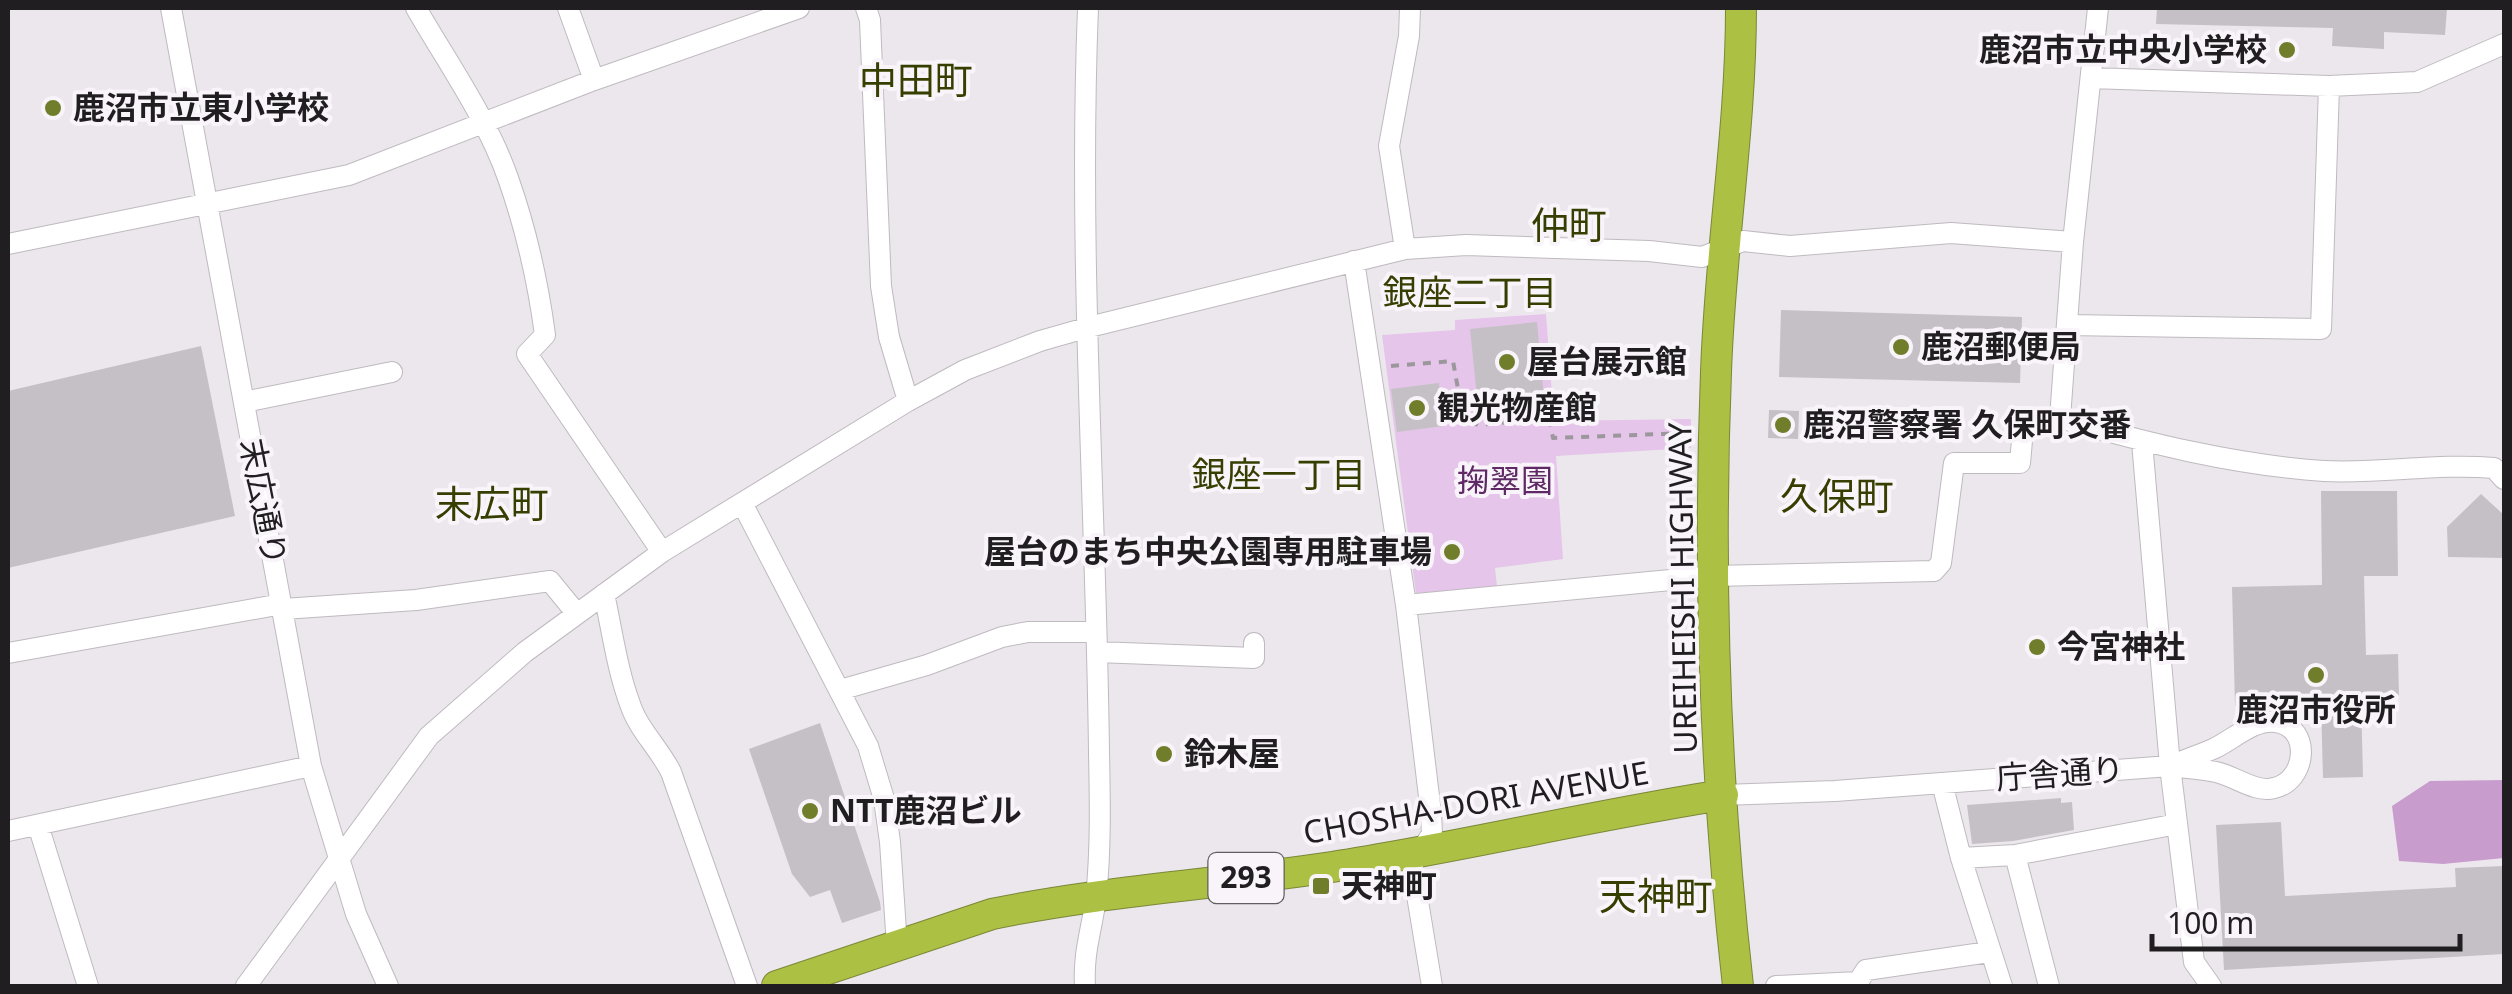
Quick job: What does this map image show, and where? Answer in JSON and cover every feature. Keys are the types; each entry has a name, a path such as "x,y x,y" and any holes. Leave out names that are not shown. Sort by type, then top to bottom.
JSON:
{"highway":[{"name":"UREIHEISHI HIGHWAY","path":"1738,986 1728,891 1713,576 1714,432 1740,8"},
{"name":"CHOSHA-DORI AVENUE","path":"777,986 992,914 1337,866 1634,808 1723,795"}],"street":[{"name":"末広通り","path":"171,8 310,766 338,864 388,986"},
{"path":"416,8 484,125 507,175 538,280 545,335 527,354 662,552"},
{"path":"568,8 594,80"},
{"path":"8,244 349,175 760,15 799,8"},
{"path":"866,8 870,20 881,286 889,336 908,401"},
{"path":"1085,986 1084,955 1096,897 1099,756 1084,112 1088,8"},
{"path":"1406,250 1389,146 1410,8"},
{"path":"2060,418 2073,242 2098,8"},
{"path":"2091,78 2329,86 2417,82 2504,44"},
{"path":"2067,325 2321,330 2329,86"},
{"path":"246,986 430,736 526,652 662,552 965,370 1040,340 1406,250 1506,246 1649,251 1702,257 1742,241 1790,246 1951,233 2073,242"},
{"path":"1354,261 1406,605 1431,813 1432,834 1412,865 1432,986"},
{"path":"244,402 392,372"},
{"path":"1406,605 1713,576 1934,570 1941,563 1954,463 2020,463 2023,429 2031,423 2060,418 2142,442 2326,471 2455,464 2494,468 2504,478"},
{"path":"2142,442 2170,766"},
{"path":"742,503 868,746 884,799 897,946"},
{"path":"8,653 283,607 416,600 550,581 577,614"},
{"path":"604,594 629,703 671,772 747,986"},
{"path":"840,690 1028,632 1254,658 1254,643"},
{"path":"2270,722 2284,724 2294,732 2302,753 2293,778 2273,789 2255,787 2217,772 2170,766 2212,750 2251,727 2270,722"},
{"path":"8,831 310,766"},
{"name":"庁舎通り","path":"1723,795 2170,766 2194,962 2212,986"},
{"path":"1942,783 1960,858 2002,986"},
{"path":"1960,858 2015,855 2177,824"},
{"path":"38,825 88,986"},
{"path":"2015,855 2049,986"},
{"path":"1776,986 1858,982 1866,970 1989,952"}],"path":[{"path":"1372,368 1454,360 1462,418 1478,426 1550,418 1552,438 1714,432"}],"green space":[{"name":"掬翠園","path":"1546,314 1554,421 1691,419 1691,448 1556,456 1563,559 1495,568 1497,586 1416,594 1382,335 1455,330 1455,320"}],"shaded area":[{"path":"2504,780 2504,858 2443,864 2399,861 2392,806 2430,781"}],"building":[{"path":"2157,8 2447,8 2445,35 2384,32 2384,49 2332,46 2333,28 2156,24"},
{"name":"鹿沼郵便局","path":"1781,310 2022,317 2020,383 1779,377"},
{"name":"屋台展示館","path":"1537,322 1545,409 1503,414 1501,394 1477,397 1470,329"},
{"path":"201,346 235,516 8,568 8,391"},
{"name":"観光物産館","path":"1439,383 1443,426 1397,432 1391,389"},
{"name":"鹿沼警察署 久保町交番","path":"1769,410 1799,411 1798,439 1768,438"},
{"name":"鹿沼市役所","path":"2321,491 2397,491 2398,576 2364,576 2366,655 2398,654 2399,696 2361,697 2363,777 2323,778 2321,704 2235,706 2232,587 2322,585"},
{"path":"2481,494 2504,515 2504,558 2448,557 2447,527"},
{"name":"NTT鹿沼ビル","path":"820,723 881,910 842,923 830,890 810,897 792,874 749,749"},
{"path":"2061,798 2061,803 2072,802 2074,830 1972,844 1967,805"},
{"path":"2281,822 2285,896 2456,887 2455,868 2504,866 2504,954 2224,970 2216,825"}],"place":[{"name":"鹿沼市立中央小学校","path":"2287,50"},
{"name":"鹿沼市立東小学校","path":"53,108"},
{"name":"鹿沼郵便局","path":"1901,347"},
{"name":"屋台展示館","path":"1507,362"},
{"name":"観光物産館","path":"1417,408"},
{"name":"鹿沼警察署 久保町交番","path":"1783,425"},
{"name":"屋台のまち中央公園専用駐車場","path":"1452,552"},
{"name":"今宮神社","path":"2037,647"},
{"name":"鹿沼市役所","path":"2316,675"},
{"name":"鈴木屋","path":"1164,754"},
{"name":"NTT鹿沼ビル","path":"810,811"},
{"name":"天神町","path":"1321,886"}],"district":[{"name":"中田町","path":"916,81"},
{"name":"仲町","path":"1569,226"},
{"name":"銀座二丁目","path":"1470,293"},
{"name":"銀座一丁目","path":"1279,475"},
{"name":"久保町","path":"1837,497"},
{"name":"末広町","path":"492,505"},
{"name":"天神町","path":"1656,897"}]}
